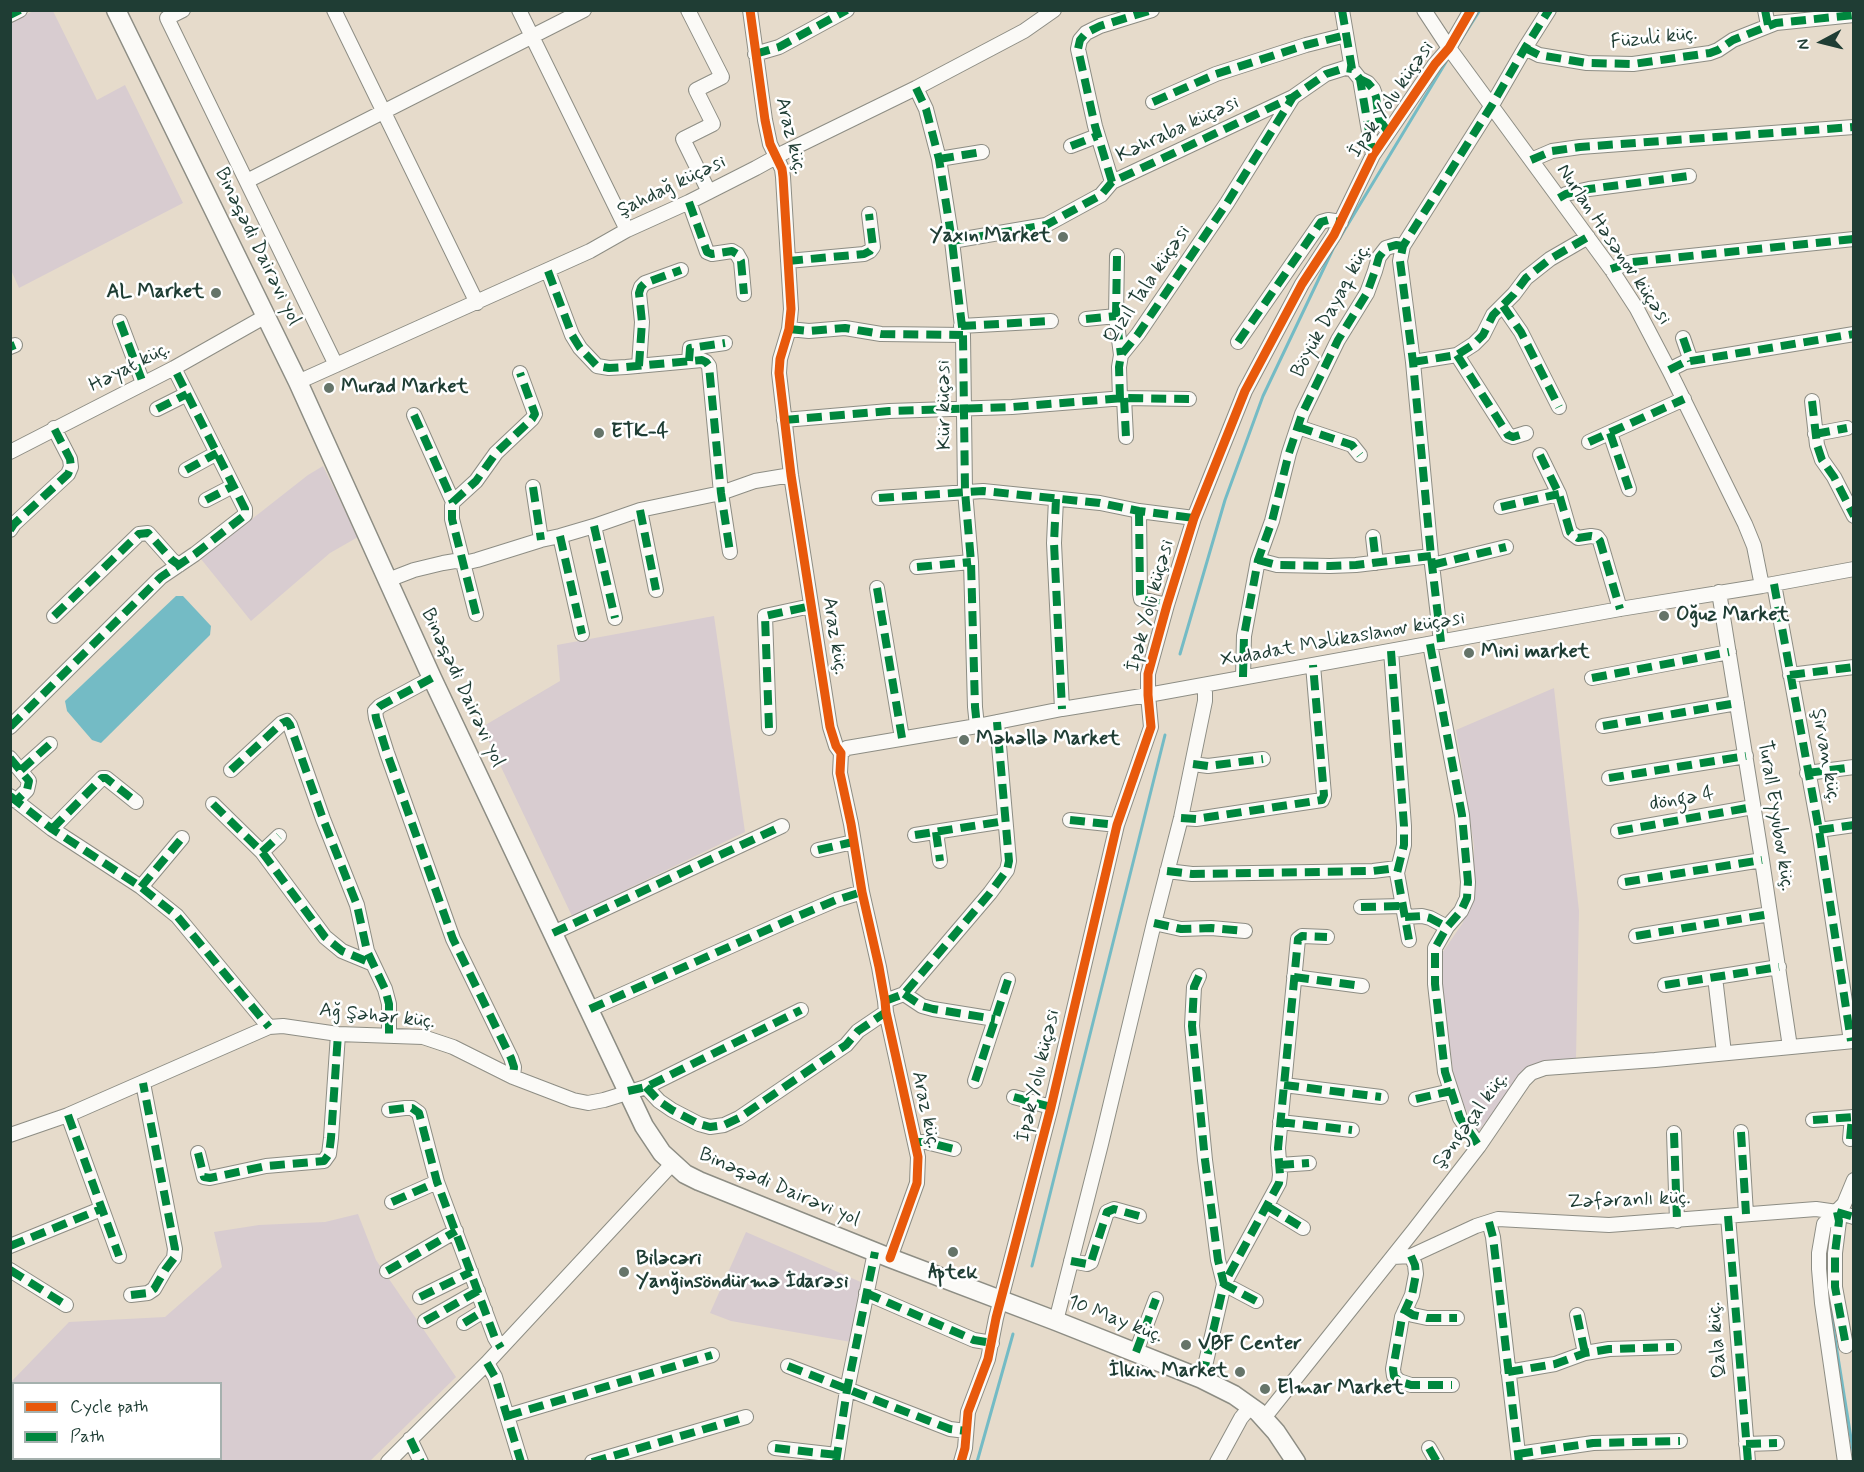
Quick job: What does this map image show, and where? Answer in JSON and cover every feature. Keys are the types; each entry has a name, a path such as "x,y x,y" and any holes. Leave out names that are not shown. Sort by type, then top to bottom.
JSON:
{"main road":[{"name":"Binəqədi Dairəvi yol","path":"116,10 298,382 432,678 553,933 590,1009 637,1089 652,1141 672,1164 699,1181 883,1255"},
{"name":"10 May küç.","path":"883,1255 1202,1379 1257,1412 1276,1432 1296,1461"}],"street":[{"path":"10,15 20,10"},
{"path":"183,10 167,18 336,365"},
{"path":"334,10 477,303"},
{"path":"519,10 627,230"},
{"path":"247,181 584,10"},
{"path":"688,10 722,77 696,90 713,124 682,139 709,192"},
{"path":"755,54 779,47 847,10"},
{"name":"Şahdağ küçəsi","path":"298,382 600,247 627,230 689,202 916,88 1024,31 1054,10"},
{"path":"1112,182 1085,89 1078,49 1080,40 1086,33 1100,26 1152,10"},
{"path":"1342,10 1373,155"},
{"name":"Nurlan Həsənov küçəsi","path":"1424,10 1449,48 1611,269 1648,328 1749,535 1768,585"},
{"name":"İpək Yolu küçəsi","path":"961,1461 965,1448 968,1412 988,1359 996,1318 1051,1107 1117,825 1151,727 1148,695 1150,664 1194,518 1245,391 1302,284 1341,222 1373,155 1435,64 1449,48 1471,10"},
{"name":"Böyük Dayaq küç.","path":"1243,677 1244,636 1258,561 1272,521 1289,453 1309,398 1338,340 1367,293 1379,257 1386,248 1396,245 1404,246 1549,10"},
{"path":"1765,10 1768,25"},
{"name":"Araz küç.","path":"752,11 755,54 765,120 770,144 782,169 783,177 791,309 779,373 791,475 830,727 836,746 841,753 840,773 862,892 915,1142 918,1167 917,1183 866,1293 836,1458"},
{"name":"Füzuli küç.","path":"1525,48 1539,54 1587,63 1633,64 1710,53 1768,25 1786,21 1854,15"},
{"path":"1153,102 1216,74 1306,45 1346,35"},
{"name":"Kəhraba küçəsi","path":"952,241 1046,225 1101,195 1112,182 1293,97 1326,74 1338,70 1356,74"},
{"path":"1356,74 1373,89 1379,119 1388,132"},
{"name":"Kür küçəsi","path":"916,88 926,109 939,159 952,241 962,331 965,491 971,562 977,726"},
{"name":"Qızıl Tala küçəsi","path":"1126,437 1119,367 1121,355 1150,317 1227,203 1293,97"},
{"path":"1531,160 1552,151 1580,147 1854,128"},
{"path":"1071,146 1097,136"},
{"path":"939,159 982,152"},
{"path":"1559,198 1566,194 1589,189 1689,176"},
{"path":"689,202 707,252 737,254 741,261 744,294"},
{"path":"788,261 864,254 870,251 873,247 869,214"},
{"path":"1238,342 1321,222 1328,220 1341,222"},
{"path":"1413,362 1457,355 1474,344 1483,335 1489,320 1535,269 1588,237"},
{"path":"1611,269 1632,262 1854,239"},
{"path":"1404,246 1400,261 1401,278 1413,362 1432,561 1436,643 1462,815 1468,882 1467,898 1461,911 1447,927 1435,948 1434,984 1442,1048 1451,1091 1460,1118 1479,1146"},
{"path":"1117,256 1116,316 1121,355"},
{"path":"639,366 642,322 640,287 681,270"},
{"path":"548,271 572,335 580,348 597,366 609,368 702,360 709,366 721,493 730,552"},
{"path":"1503,306 1521,332 1559,407"},
{"name":"Həyat küç.","path":"10,452 174,368 266,316"},
{"path":"1086,319 1116,316"},
{"path":"789,329 809,331 845,328 881,334 962,331 1051,321"},
{"path":"120,322 144,383"},
{"path":"1669,370 1691,361 1854,334"},
{"path":"1683,338 1691,361"},
{"path":"689,361 690,348 725,343"},
{"path":"1457,355 1508,435 1512,437 1526,433"},
{"path":"10,727 161,577 245,515 245,509 174,368"},
{"path":"453,502 476,481 496,453 535,414 520,373"},
{"path":"157,409 187,394"},
{"path":"784,420 889,411 1012,407 1122,398 1189,399"},
{"path":"1589,442 1684,399"},
{"path":"1812,401 1815,434 1822,460 1834,477 1854,516"},
{"path":"414,415 453,502 452,519 477,614"},
{"path":"1298,427 1352,444 1360,455"},
{"path":"10,530 68,474 71,467 70,459 54,428"},
{"path":"1815,434 1847,428"},
{"path":"1610,433 1629,489"},
{"path":"186,470 217,453"},
{"path":"1540,455 1559,494 1570,532 1578,538 1592,536 1597,537 1600,541 1620,609"},
{"path":"388,580 414,570 443,563 455,561 464,563 594,526 640,510 721,493 755,481 791,475"},
{"path":"206,500 233,486"},
{"path":"533,487 541,540"},
{"path":"879,498 983,491 1100,503 1194,518"},
{"path":"1501,507 1559,494"},
{"path":"1056,499 1054,543 1062,709"},
{"path":"640,510 656,590"},
{"path":"1139,511 1141,599 1167,604"},
{"path":"594,526 615,618"},
{"path":"54,616 139,534 148,533 179,565"},
{"path":"560,536 582,634"},
{"path":"1373,537 1376,563"},
{"path":"1258,561 1277,565 1330,566 1432,561 1506,547"},
{"path":"917,567 971,562"},
{"name":"Xudadat Məlikaslanov küçəsi","path":"841,753 847,748 902,738 1854,569"},
{"name":"Şirvan küç.","path":"1768,585 1790,675 1852,1041"},
{"path":"877,588 902,738"},
{"name":"Turall Eyyubov küç.","path":"1719,592 1790,1047"},
{"path":"769,728 765,616 811,606"},
{"path":"1391,651 1404,826 1404,845 1397,868 1409,940"},
{"path":"1592,678 1729,652"},
{"path":"1181,818 1196,819 1322,800 1324,795 1313,665"},
{"path":"1790,675 1854,667"},
{"path":"432,678 380,706 375,711 376,718 453,939 511,1058 514,1067 513,1077"},
{"path":"1056,1321 1181,818 1205,701 1203,685"},
{"path":"1603,726 1737,703"},
{"path":"231,770 287,721 357,905 365,944 372,963 386,989 389,1004 389,1036"},
{"path":"637,1089 681,1115 710,1127 724,1125 739,1118 846,1044 886,1006 904,994 1003,877 1009,861 997,722"},
{"path":"21,770 50,744"},
{"path":"1609,778 1746,756"},
{"path":"10,758 29,781 28,786 13,799 52,829 141,887 177,916 269,1027"},
{"path":"1193,764 1208,766 1263,759"},
{"path":"1807,773 1854,767"},
{"path":"52,829 102,778 106,778 136,802"},
{"path":"213,804 262,852 325,937 342,951 372,963"},
{"name":"döngə 4","path":"1618,831 1754,807"},
{"path":"1070,820 1117,825"},
{"path":"915,835 1005,821"},
{"path":"1818,830 1854,825"},
{"path":"553,933 782,826"},
{"path":"936,832 940,861"},
{"path":"262,852 279,836"},
{"path":"141,887 182,838"},
{"path":"818,850 853,842"},
{"path":"1625,882 1762,860"},
{"path":"1167,871 1192,874 1373,871 1397,868"},
{"path":"590,1009 789,920 836,900 862,892"},
{"path":"1361,907 1404,911 1430,918 1447,927"},
{"path":"1636,936 1770,914"},
{"path":"1154,923 1181,929 1210,928 1245,932"},
{"path":"1202,1379 1224,1284 1279,1183 1280,1122 1298,939 1302,936 1327,937"},
{"path":"1665,985 1779,967"},
{"path":"1199,976 1194,987 1192,1026 1205,1160 1218,1260 1224,1284 1256,1301"},
{"path":"1294,977 1362,986"},
{"path":"1715,977 1724,1053"},
{"path":"975,1081 1008,980"},
{"path":"904,994 922,1006 933,1010 995,1019"},
{"name":"Ağ Şəhər küç.","path":"10,1135 68,1115 269,1027 283,1026 338,1034 423,1038 436,1041 513,1077 573,1100 588,1103 637,1089 801,1010"},
{"path":"198,1154 204,1177 210,1178 266,1166 324,1161 329,1154 331,1138 338,1034"},
{"name":"Şəngəçal küç.","path":"1217,1461 1241,1418 1257,1412 1393,1257 1479,1146 1531,1073 1537,1070 1852,1041"},
{"path":"131,1295 148,1293 154,1289 174,1258 175,1249 143,1083"},
{"path":"1284,1085 1381,1097"},
{"path":"1416,1099 1451,1091"},
{"path":"1014,1097 1051,1107"},
{"path":"389,1110 412,1108 419,1113 437,1182 495,1338 501,1347"},
{"path":"68,1115 119,1256"},
{"path":"1813,1120 1853,1117 1850,1139"},
{"path":"1280,1122 1352,1130"},
{"path":"1741,1132 1746,1214"},
{"path":"1674,1133 1677,1221"},
{"path":"915,1142 926,1142 954,1149"},
{"path":"1279,1165 1310,1163"},
{"path":"388,1461 487,1363 672,1164"},
{"path":"1845,1461 1819,1269 1822,1231 1827,1220 1844,1204 1854,1180"},
{"path":"392,1202 437,1182"},
{"path":"1267,1206 1303,1228"},
{"path":"10,1246 101,1209"},
{"name":"Zəfəranlı küç.","path":"1393,1257 1411,1256 1489,1222 1507,1219 1609,1225 1800,1209 1825,1209 1854,1217"},
{"path":"1071,1261 1087,1264 1091,1262 1107,1212 1110,1210 1139,1216"},
{"path":"1837,1212 1839,1221 1835,1253 1835,1287 1846,1346"},
{"name":"Qala küç.","path":"1728,1216 1748,1461"},
{"path":"1489,1222 1493,1237 1519,1458 1593,1443 1680,1441"},
{"path":"387,1270 456,1231"},
{"path":"1411,1256 1416,1274 1412,1295 1400,1329 1393,1369 1394,1376 1399,1381 1411,1385 1452,1385"},
{"path":"10,1270 66,1305"},
{"path":"420,1297 471,1272"},
{"path":"425,1321 478,1291"},
{"path":"866,1293 974,1340 992,1343"},
{"path":"1136,1352 1156,1299"},
{"path":"464,1323 485,1310"},
{"path":"1406,1310 1413,1315 1427,1318 1457,1318"},
{"path":"1577,1315 1585,1353"},
{"path":"1508,1372 1555,1364 1585,1353 1674,1347"},
{"path":"507,1416 712,1355"},
{"path":"487,1363 495,1377 521,1461"},
{"path":"788,1366 950,1429 966,1431"},
{"path":"591,1461 746,1417"},
{"path":"410,1439 421,1461"},
{"path":"1746,1444 1776,1443"},
{"path":"775,1448 836,1458"},
{"path":"1429,1448 1437,1461"}],"shaded area":[{"path":"34,11 53,11 97,100 125,85 183,203 19,288 11,270 11,21"},
{"path":"323,466 358,537 330,553 251,621 201,559 308,475"},
{"path":"714,616 745,832 572,916 482,727 560,681 557,645"},
{"path":"1554,688 1579,911 1576,1058 1548,1062 1523,1073 1478,1132 1461,1100 1453,1071 1441,972 1442,953 1462,924 1473,901 1474,846 1456,730"},
{"path":"358,1214 376,1260 456,1377 369,1462 11,1461 10,1383 69,1322 165,1317 222,1267 214,1232 259,1225 325,1222"},
{"path":"746,1232 863,1283 851,1342 731,1321 710,1313"}],"water":[{"path":"176,596 183,596 211,626 210,635 101,743 92,740 67,711 65,701"}],"waterway":[{"path":"1459,43 1480,10"},
{"path":"1180,654 1225,500 1263,396 1333,249 1446,62"},
{"path":"1032,1266 1165,735"},
{"path":"1829,1248 1830,1238"},
{"path":"1828,1255 1829,1301 1854,1457"},
{"path":"977,1462 1013,1334"}],"marked path":[{"path":"10,15 20,10"},
{"path":"755,54 779,47 847,10"},
{"path":"1112,182 1095,126 1078,49 1080,40 1086,33 1100,26 1152,10"},
{"path":"1342,10 1352,69 1360,79 1373,155"},
{"path":"1441,642 1413,362 1400,261 1403,246 1549,10"},
{"path":"1765,10 1768,25"},
{"path":"1525,48 1539,55 1587,63 1633,64 1710,53 1733,40 1776,23 1854,15"},
{"path":"1153,102 1216,74 1306,45 1346,35"},
{"path":"952,241 1046,225 1101,195 1112,182 1293,97 1326,74 1345,68 1352,69"},
{"path":"1360,79 1373,89 1379,119 1388,132"},
{"path":"916,88 926,109 939,159 952,241 963,335 965,491 971,562 977,726"},
{"path":"1120,399 1121,355 1138,334 1227,203 1293,97"},
{"path":"1531,160 1552,151 1580,147 1854,127"},
{"path":"1071,146 1097,136"},
{"path":"939,159 982,152"},
{"path":"1559,198 1566,194 1589,189 1689,176"},
{"path":"689,202 707,252 712,254 732,251 737,254 741,261 744,294"},
{"path":"788,261 864,254 870,251 873,247 869,214"},
{"path":"1238,342 1321,222 1328,220 1341,222"},
{"path":"1413,362 1457,355 1474,344 1483,335 1493,315 1526,278 1550,259 1588,237"},
{"path":"1611,269 1632,262 1854,239"},
{"path":"1243,677 1244,636 1258,560 1272,521 1289,453 1302,414 1338,340 1367,293 1379,257 1386,248 1396,245 1403,246"},
{"path":"1117,256 1116,316 1121,355"},
{"path":"639,366 642,322 639,293 641,287 645,283 681,270"},
{"path":"548,271 572,335 580,348 597,366 609,368 702,360 709,366 721,493 730,552"},
{"path":"1503,306 1521,332 1559,407"},
{"path":"1086,319 1116,316"},
{"path":"961,326 1051,321"},
{"path":"120,322 143,383"},
{"path":"789,329 809,331 845,328 881,334 963,335"},
{"path":"1669,370 1685,362 1854,334"},
{"path":"1683,338 1691,361"},
{"path":"689,361 690,348 725,343"},
{"path":"10,347 15,345"},
{"path":"1457,355 1508,435 1513,437 1526,433"},
{"path":"10,727 161,577 245,515 245,509 174,368"},
{"path":"476,614 452,519 452,506 453,502 476,481 496,453 535,414 520,373"},
{"path":"157,409 187,394"},
{"path":"1124,398 1126,437"},
{"path":"784,420 889,411 1012,407 1124,398 1189,399"},
{"path":"1589,442 1684,399"},
{"path":"1812,401 1817,445 1822,460 1834,477 1854,516"},
{"path":"414,415 453,502"},
{"path":"1298,427 1352,445 1360,455"},
{"path":"10,530 68,474 71,467 70,459 54,428"},
{"path":"1815,434 1847,428"},
{"path":"1610,433 1629,489"},
{"path":"186,470 217,453"},
{"path":"1540,455 1559,494 1570,532 1578,538 1591,536 1597,537 1600,541 1620,609"},
{"path":"206,500 233,486"},
{"path":"533,487 541,540"},
{"path":"879,498 983,491 1100,503 1194,518"},
{"path":"1501,507 1559,494"},
{"path":"1056,499 1054,543 1062,709"},
{"path":"640,510 656,590"},
{"path":"1139,511 1141,599 1167,605"},
{"path":"594,526 615,618"},
{"path":"54,616 139,534 148,533 179,565"},
{"path":"560,536 582,634"},
{"path":"1373,537 1376,563"},
{"path":"1432,565 1506,547"},
{"path":"1258,560 1277,565 1330,566 1431,556"},
{"path":"917,567 971,562"},
{"path":"1774,584 1819,830 1851,1041"},
{"path":"877,588 902,738"},
{"path":"769,728 765,616 811,606"},
{"path":"1430,644 1462,815 1468,882 1467,898 1461,911 1447,927 1435,948 1435,984 1445,1072 1460,1118 1479,1146"},
{"path":"1391,651 1404,826 1404,845 1397,873 1409,940"},
{"path":"1592,678 1729,652"},
{"path":"1181,818 1196,819 1322,800 1324,795 1313,665"},
{"path":"1790,675 1854,667"},
{"path":"432,678 380,706 375,711 376,718 453,939 511,1058 514,1067 513,1077"},
{"path":"1603,726 1737,703"},
{"path":"231,770 287,721 357,905 367,951 385,989 389,1004 389,1036"},
{"path":"885,1001 904,994 1007,870 1009,861 997,722"},
{"path":"21,770 50,744"},
{"path":"1609,778 1746,756"},
{"path":"10,758 29,781 27,790 16,801"},
{"path":"1193,764 1208,766 1263,759"},
{"path":"1807,773 1854,767"},
{"path":"52,829 102,778 106,778 136,802"},
{"path":"10,796 52,829 141,887 177,916 269,1027"},
{"path":"213,804 262,852 325,937 342,951 371,963"},
{"path":"1618,831 1753,807"},
{"path":"1070,820 1117,825"},
{"path":"915,835 1005,821"},
{"path":"1819,830 1854,825"},
{"path":"553,933 782,826"},
{"path":"936,832 940,861"},
{"path":"262,852 279,836"},
{"path":"141,887 182,838"},
{"path":"818,850 853,842"},
{"path":"1625,882 1762,860"},
{"path":"1167,871 1192,874 1373,871 1397,868"},
{"path":"590,1009 789,920 836,900 862,892"},
{"path":"1361,907 1403,906"},
{"path":"1636,936 1770,914"},
{"path":"1405,917 1422,916 1447,927"},
{"path":"1154,923 1181,929 1211,928 1245,931"},
{"path":"1256,1301 1224,1284 1279,1183 1278,1148 1298,939 1302,936 1327,937"},
{"path":"1665,985 1779,967"},
{"path":"1199,976 1194,987 1192,1026 1205,1160 1218,1260 1224,1284 1202,1379"},
{"path":"1294,977 1362,986"},
{"path":"975,1081 1008,980"},
{"path":"904,994 922,1006 995,1019"},
{"path":"628,1091 646,1087 801,1010"},
{"path":"646,1087 659,1101 699,1124 710,1127 724,1125 739,1118 846,1045 858,1031 886,1012"},
{"path":"198,1153 204,1177 210,1178 266,1166 324,1161 329,1154 331,1138 338,1034"},
{"path":"131,1295 148,1293 154,1289 174,1258 175,1249 143,1083"},
{"path":"1284,1085 1381,1097"},
{"path":"1416,1099 1451,1091"},
{"path":"1014,1097 1051,1107"},
{"path":"389,1110 412,1108 419,1113 437,1182 495,1338 501,1348"},
{"path":"68,1115 119,1256"},
{"path":"1850,1139 1852,1117"},
{"path":"1813,1120 1854,1117"},
{"path":"1280,1122 1352,1130"},
{"path":"1741,1132 1746,1214"},
{"path":"1674,1133 1677,1221"},
{"path":"915,1142 926,1142 954,1149"},
{"path":"1279,1165 1309,1163"},
{"path":"392,1202 437,1182"},
{"path":"1267,1206 1303,1228"},
{"path":"10,1246 101,1209"},
{"path":"1071,1261 1087,1264 1091,1262 1107,1212 1114,1209 1139,1216"},
{"path":"1837,1212 1839,1221 1835,1253 1835,1287 1846,1346"},
{"path":"1837,1212 1854,1217"},
{"path":"1728,1216 1748,1462"},
{"path":"1489,1222 1493,1237 1519,1462"},
{"path":"387,1271 456,1231"},
{"path":"836,1462 847,1390 875,1252"},
{"path":"1411,1256 1416,1274 1412,1295 1402,1317 1393,1369 1394,1376 1399,1381 1411,1385 1452,1385"},
{"path":"10,1270 66,1305"},
{"path":"420,1297 471,1272"},
{"path":"425,1321 478,1291"},
{"path":"866,1293 974,1340 992,1343"},
{"path":"1136,1352 1156,1299"},
{"path":"464,1323 485,1310"},
{"path":"1405,1310 1413,1315 1427,1318 1457,1318"},
{"path":"1577,1315 1585,1353"},
{"path":"1508,1372 1555,1364 1585,1353 1609,1349 1674,1347"},
{"path":"507,1416 712,1355"},
{"path":"487,1363 495,1377 521,1462"},
{"path":"788,1366 950,1429 966,1431"},
{"path":"592,1462 746,1417"},
{"path":"410,1439 421,1462"},
{"path":"1518,1454 1593,1443 1680,1441"},
{"path":"1746,1444 1777,1443"},
{"path":"775,1448 837,1455"},
{"path":"1429,1448 1437,1462"}],"cycle path":[{"path":"750,10 765,120 770,144 782,169 783,177 791,309 779,373 791,475 830,727 836,746 841,753 840,773 862,892 918,1157 917,1183 890,1258"},
{"path":"961,1462 965,1448 968,1412 988,1359 996,1318 1051,1107 1117,825 1151,727 1148,674 1194,518 1245,391 1302,284 1334,235 1373,155 1435,64 1449,48 1471,10"}],"place":[{"name":"Yaxın Market","path":"1063,237"},
{"name":"AL Market","path":"216,293"},
{"name":"Murad Market","path":"329,388"},
{"name":"ETK-4","path":"599,433"},
{"name":"Oğuz Market","path":"1664,616"},
{"name":"Mini market","path":"1469,653"},
{"name":"Məhəllə Market","path":"964,740"},
{"name":"Aptek","path":"953,1252"},
{"name":"Biləcəri Yanğinsöndürmə İdarəsi","path":"624,1272"},
{"name":"VBF Center","path":"1186,1345"},
{"name":"İlkin Market","path":"1240,1372"},
{"name":"Elmar Market","path":"1265,1389"}]}
